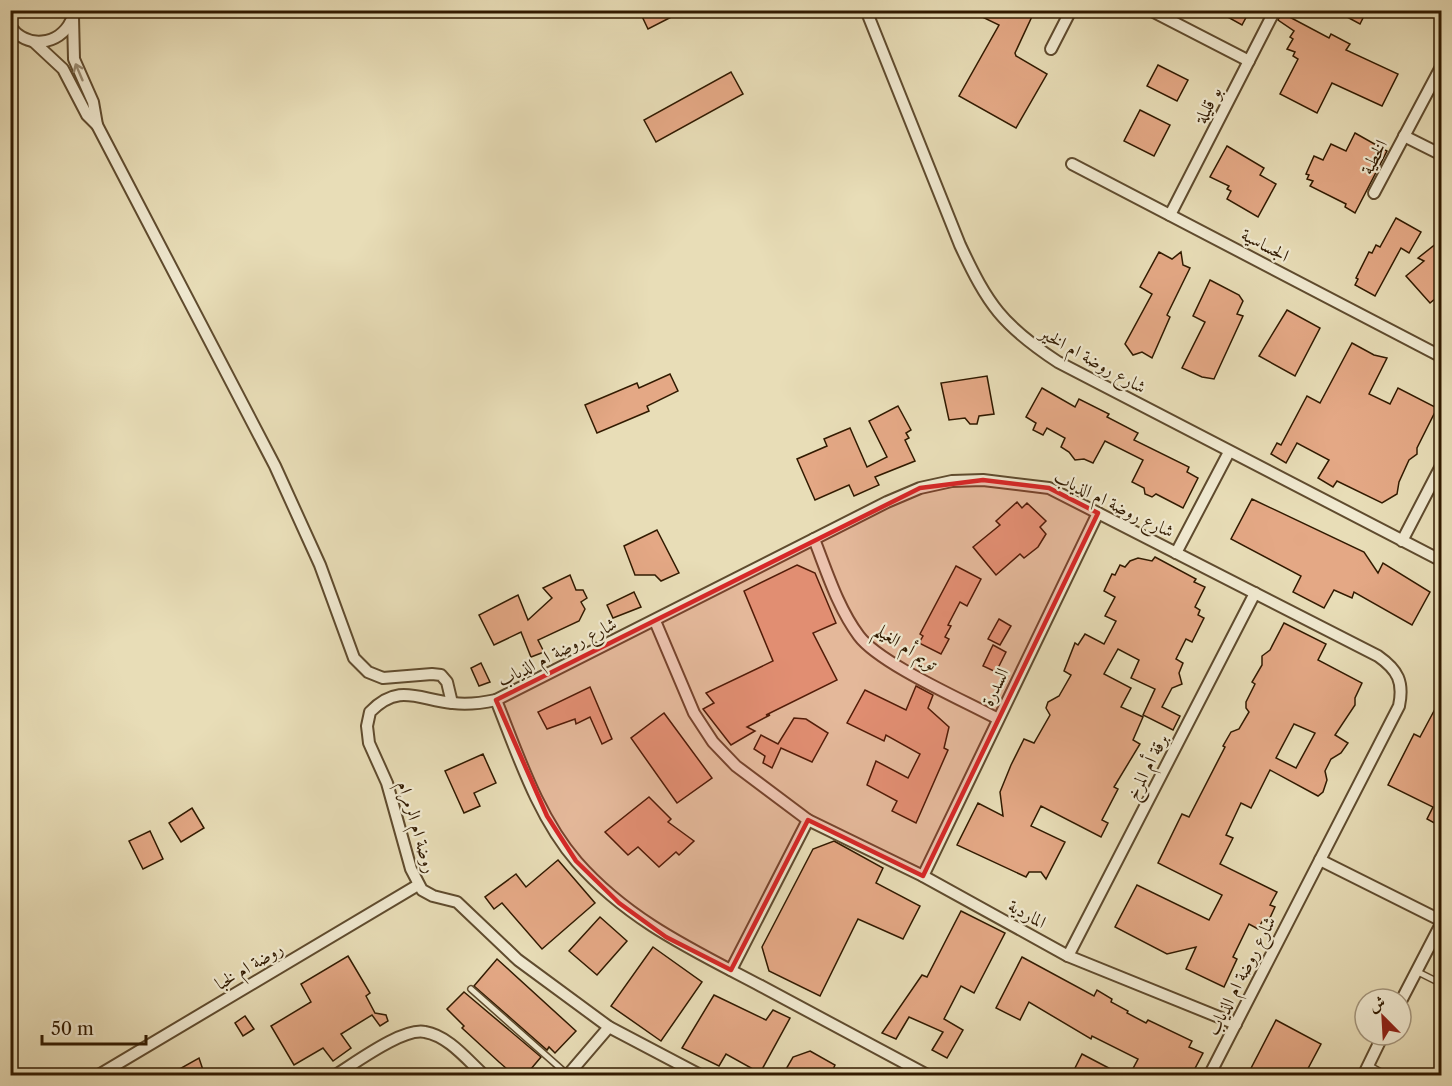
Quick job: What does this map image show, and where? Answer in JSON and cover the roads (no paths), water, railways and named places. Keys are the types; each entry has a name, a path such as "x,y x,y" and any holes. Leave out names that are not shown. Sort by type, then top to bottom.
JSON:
{"street":[{"name":"شارع روضة ام الخير","path":"867,10 960,245 977,282 999,317 1024,339 1058,362 1442,561"},
{"path":"1051,49 1071,10"},
{"path":"1150,10 1249,61"},
{"name":"بو قليلة","path":"1170,214 1275,10"},
{"path":"34,42 58,36 73,14"},
{"path":"73,14 74,59 93,102 97,125"},
{"path":"10,26 15,36 34,42 63,69 87,115 97,125 275,466 320,565 354,658 368,672 383,678 441,675 447,682 452,703"},
{"name":"الخطية","path":"1374,193 1442,65"},
{"name":"الخطية","path":"1404,136 1442,155"},
{"name":"الجساسية","path":"1072,164 1442,357"},
{"name":"شارع روضة ام الذياب","path":"1176,553 1229,452"},
{"path":"1402,541 1442,464"},
{"name":"شارع روضة ام الذياب","path":"929,1075 666,938 619,903 576,861 547,816 525,773 496,700 886,502 920,488 952,481 983,480 1049,488 1378,656 1392,665 1400,678 1399,706 1209,1076"},
{"name":"السدرة","path":"922,876 1098,513"},
{"name":"تويم أم الغيلم","path":"814,539 849,621 861,639 906,671 998,719"},
{"name":"برقة أم المرخ","path":"1068,956 1255,593"},
{"name":"الماردية","path":"655,621 694,713 713,742 736,766 808,820 922,876 1068,956 1236,1024"},
{"name":"روضة ام الرمرام","path":"496,700 452,703 414,695 398,695 376,706 368,719 369,743 393,800 411,869 418,885 427,894 457,902 518,960 609,1027 702,1076"},
{"path":"731,970 808,820"},
{"path":"1320,860 1442,922 1408,987"},
{"name":"روضة ام لخبا","path":"97,1076 418,885"},
{"path":"567,1075 609,1027"},
{"path":"334,1076 400,1037 424,1031 446,1041 485,1076"},
{"path":"1365,1070 1377,1047"}],"lane":[{"path":"1416,971 1442,984"},
{"path":"471,989 567,1075"},
{"path":"1365,1070 1388,1076"}]}
